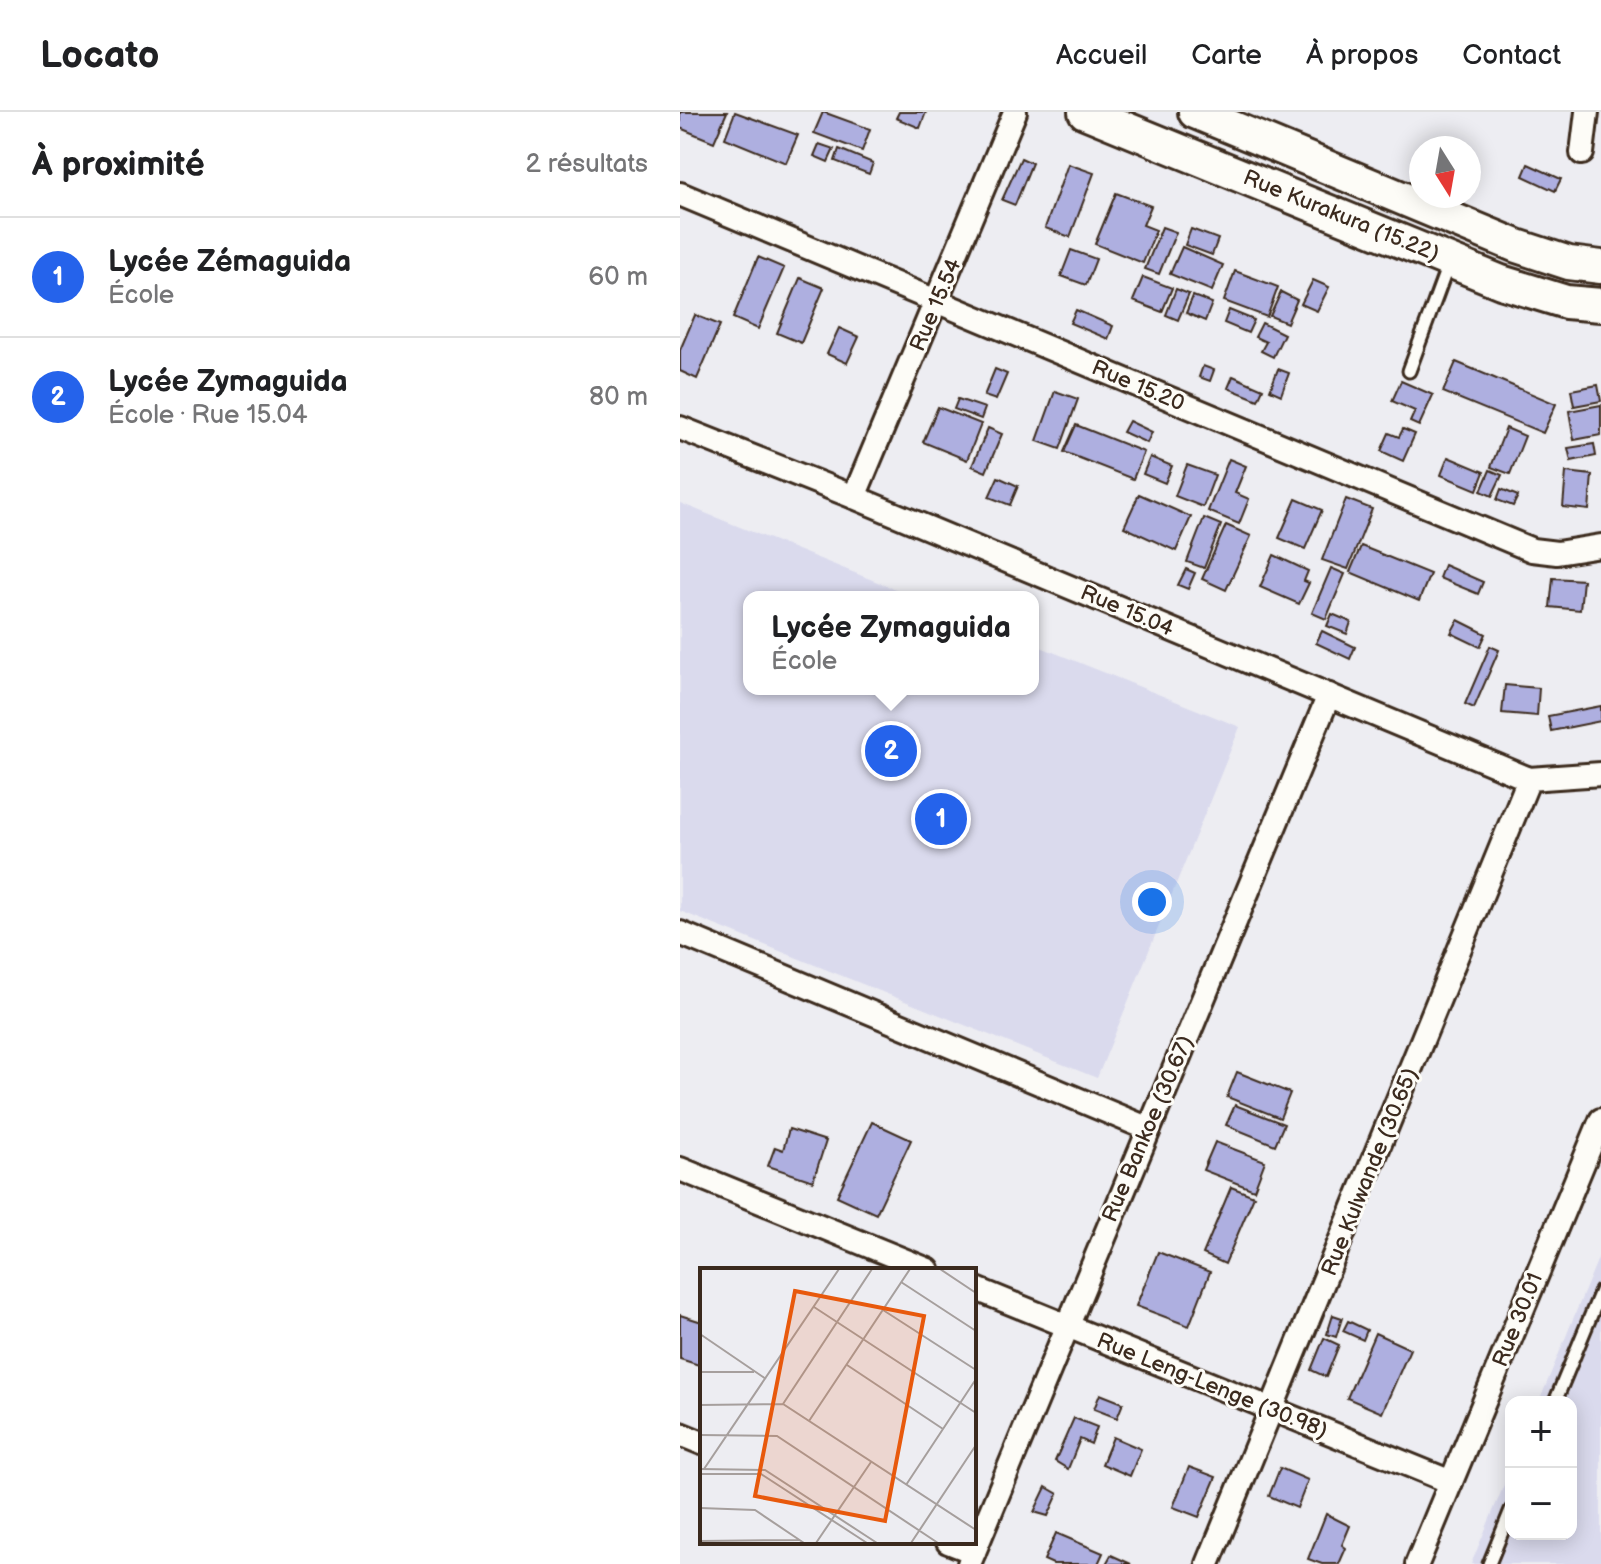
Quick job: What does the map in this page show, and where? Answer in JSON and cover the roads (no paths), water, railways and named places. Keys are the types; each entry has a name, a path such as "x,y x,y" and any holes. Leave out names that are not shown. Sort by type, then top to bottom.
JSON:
{"main road":[{"name":"Rue Kurakura (15.22)","path":"1085,112 1501,282 1566,302 1601,305"},
{"name":"Rue Kurakura (15.22)","path":"1195,112 1517,246 1569,263 1601,267"}],"street":[{"name":"Rue 15.54","path":"854,497 1015,112"},
{"path":"1582,153 1587,112"},
{"name":"Rue 15.20","path":"680,194 1532,550 1557,553 1601,546"},
{"name":"Rue 15.04","path":"680,428 854,497 1529,779"},
{"name":"Rue Bankoe (30.67)","path":"971,1558 1329,695"},
{"path":"1529,779 1601,774"},
{"name":"Rue Kulwande (30.65)","path":"1208,1564 1529,779"},
{"path":"680,933 1149,1129"},
{"name":"Rue 30.01","path":"1417,1564 1601,1120"},
{"path":"680,1169 923,1268"},
{"name":"Rue Leng-Lenge (30.98)","path":"976,1289 1451,1482"},
{"path":"680,1434 700,1442"},
{"path":"951,1544 971,1558"}],"lane":[{"path":"1409,371 1449,260"},
{"path":"1557,1396 1601,1291"},
{"path":"1489,1564 1505,1525"}],"place":[{"name":"Lycée Zymaguida","path":"891,751"},
{"name":"Lycée Zémaguida","path":"941,819"}]}
